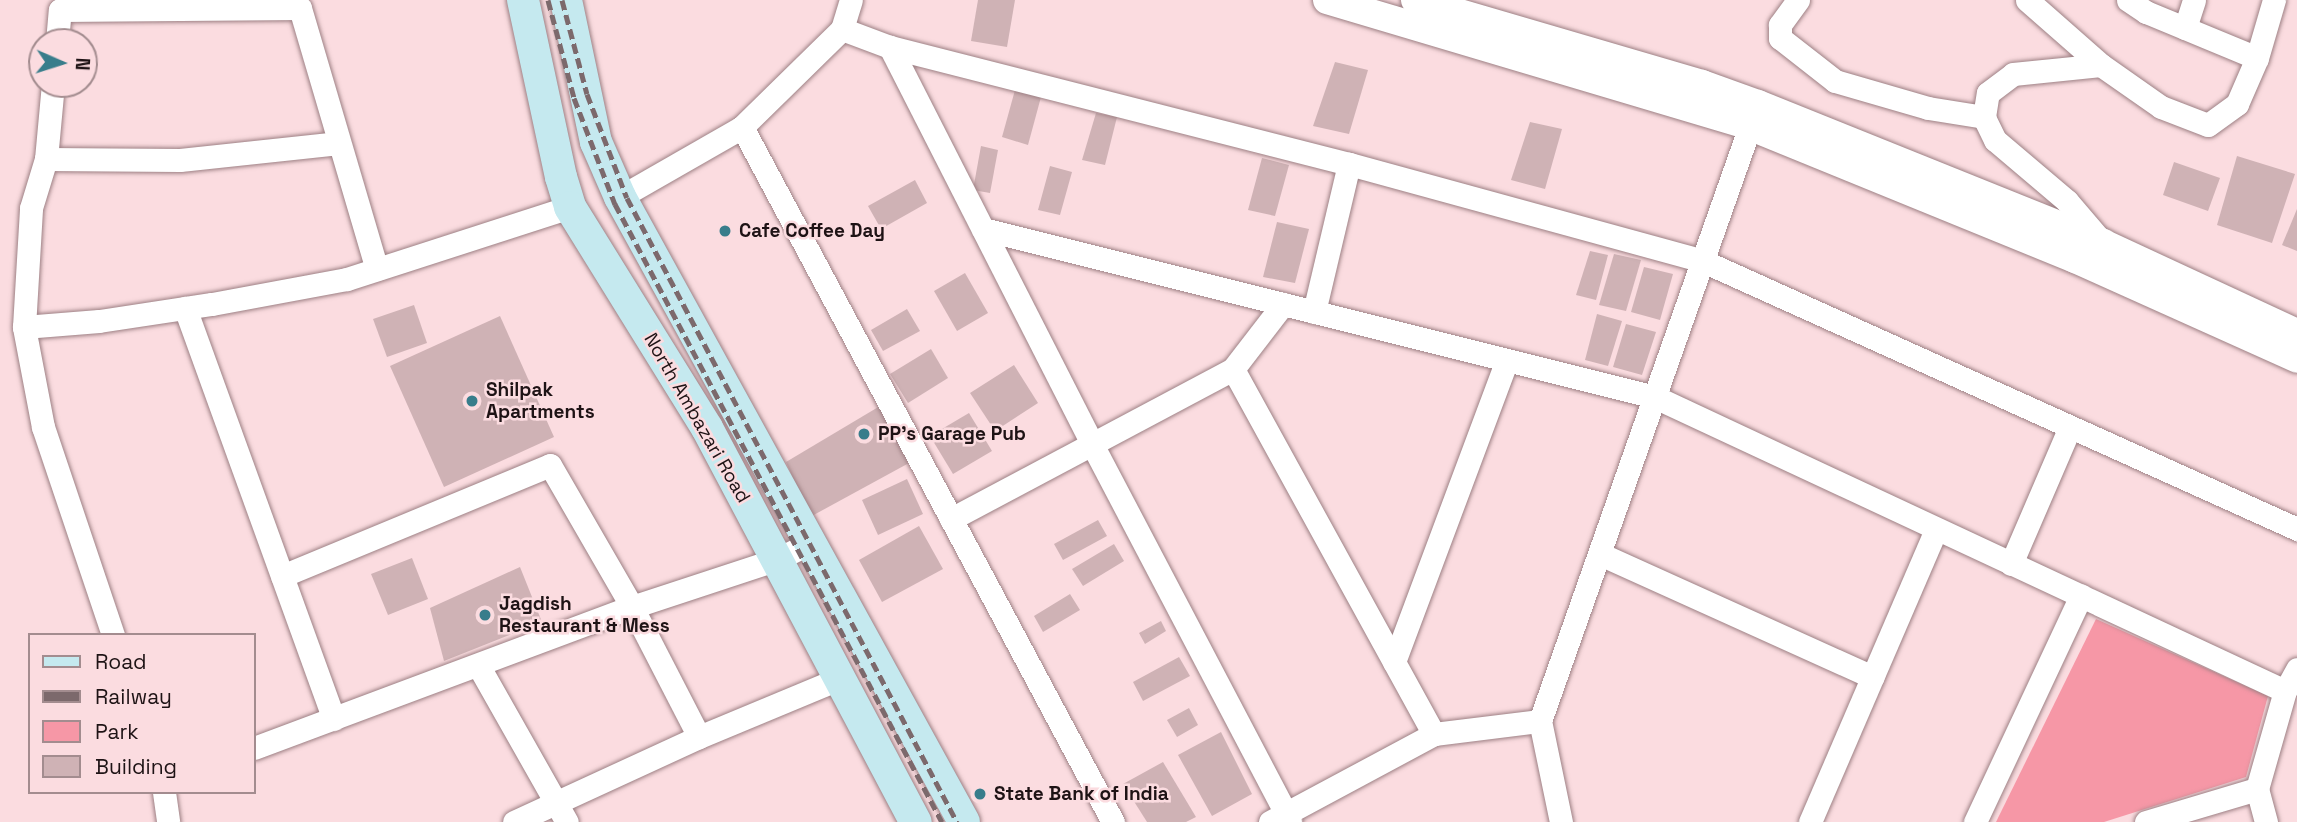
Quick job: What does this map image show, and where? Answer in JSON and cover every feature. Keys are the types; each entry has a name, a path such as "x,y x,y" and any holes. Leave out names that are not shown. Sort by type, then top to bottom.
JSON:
{"main road":[{"name":"North Ambazari Road","path":"523,0 561,177 570,207 707,428 841,678 908,820"},
{"name":"North Ambazari Road","path":"566,0 596,142 620,197 964,822"}],"street":[{"path":"620,197 742,127 842,29 851,0"},
{"path":"1327,0 1754,115 2104,243 2297,333"},
{"path":"1415,0 1702,84 1754,115 2297,359"},
{"path":"1798,0 1780,25 1780,38 1835,81 1928,108 1984,117"},
{"path":"2027,0 2049,8 2101,65 2161,107 2208,125 2237,104 2257,58 2274,0"},
{"path":"2185,28 2194,0"},
{"path":"2141,4 2185,28 2257,58"},
{"path":"59,28 61,5 300,8 377,269"},
{"path":"842,29 890,47 1349,164 1703,261 2297,529"},
{"path":"890,47 1282,819 1434,734 1541,721"},
{"path":"2101,65 2013,74 1988,93 1984,117 1995,140 2067,201 2104,243"},
{"path":"52,98 46,159 31,208 24,327 43,427 112,633"},
{"path":"1561,822 1541,721 1754,115"},
{"path":"742,127 1113,822"},
{"path":"46,159 180,160 340,144"},
{"path":"1314,312 1349,164"},
{"path":"24,327 186,308 347,279 570,207"},
{"path":"983,229 1655,397 2285,691"},
{"path":"951,519 1093,446 1233,369 1283,304"},
{"path":"186,308 334,719"},
{"path":"1394,662 1507,360"},
{"path":"1233,369 1434,734"},
{"path":"2011,564 2070,427"},
{"path":"282,576 550,465 632,607 699,737"},
{"path":"1810,822 1936,529"},
{"path":"256,747 632,607 778,559 810,543"},
{"path":"1600,554 1872,677"},
{"path":"1975,822 2081,596"},
{"path":"478,665 562,813"},
{"path":"2266,822 2257,789 2285,691 2297,669"},
{"path":"514,822 562,813 699,737 841,678"},
{"path":"2146,822 2257,789"},
{"path":"164,794 168,822"}],"green space":[{"path":"2096,619 2268,696 2246,777 2104,822 1996,822"}],"building":[{"path":"978,0 1015,0 1007,47 971,41"},
{"path":"1335,62 1368,70 1349,134 1313,126"},
{"path":"1015,90 1041,97 1028,145 1002,137"},
{"path":"1096,113 1117,117 1105,165 1082,160"},
{"path":"1530,122 1562,129 1545,189 1511,180"},
{"path":"981,146 998,150 990,193 973,190"},
{"path":"2237,156 2295,174 2272,243 2217,225"},
{"path":"1262,158 1289,165 1275,216 1248,210"},
{"path":"2174,162 2220,178 2208,211 2163,195"},
{"path":"1050,166 1072,172 1060,215 1038,210"},
{"path":"915,180 927,203 881,229 868,206"},
{"path":"2297,209 2297,251 2282,245"},
{"path":"1277,222 1309,229 1295,283 1263,277"},
{"path":"1590,251 1608,255 1596,300 1576,295"},
{"path":"1614,254 1641,260 1626,311 1599,305"},
{"path":"1644,267 1673,274 1660,320 1631,312"},
{"path":"965,273 988,313 957,331 934,291"},
{"path":"414,305 427,343 387,357 373,319"},
{"path":"907,309 920,331 883,351 871,330"},
{"path":"1597,314 1622,321 1608,366 1585,360"},
{"name":"Shilpak Apartments","path":"500,316 554,437 444,487 390,366"},
{"path":"1626,324 1656,332 1642,375 1613,367"},
{"path":"931,349 948,378 908,403 890,374"},
{"path":"1014,365 1038,403 995,431 970,393"},
{"name":"PP's Garage Pub","path":"880,406 909,463 810,517 786,462"},
{"path":"969,413 992,451 953,474 930,436"},
{"path":"907,479 923,514 878,535 862,500"},
{"path":"1098,520 1107,536 1063,560 1054,544"},
{"path":"919,526 943,569 882,602 859,560"},
{"path":"1114,544 1124,561 1083,586 1072,569"},
{"path":"412,558 428,599 388,615 371,574"},
{"name":"Jagdish Restaurant & Mess","path":"520,567 542,622 444,661 430,608"},
{"path":"1070,594 1080,610 1043,632 1034,616"},
{"path":"1161,621 1166,631 1145,644 1139,633"},
{"path":"1179,657 1190,676 1143,701 1133,682"},
{"path":"1189,708 1198,725 1177,737 1167,720"},
{"path":"1221,732 1252,794 1212,816 1178,755"},
{"path":"1163,762 1196,817 1186,822 1147,822 1123,784"}],"railway":[{"path":"548,0 574,98 615,204 942,822"},
{"path":"562,0 587,94 627,198 957,822"}],"place":[{"name":"Cafe Coffee Day","path":"725,231"},
{"name":"Shilpak Apartments","path":"472,401"},
{"name":"PP's Garage Pub","path":"864,434"},
{"name":"Jagdish Restaurant & Mess","path":"485,615"},
{"name":"State Bank of India","path":"980,794"}]}
